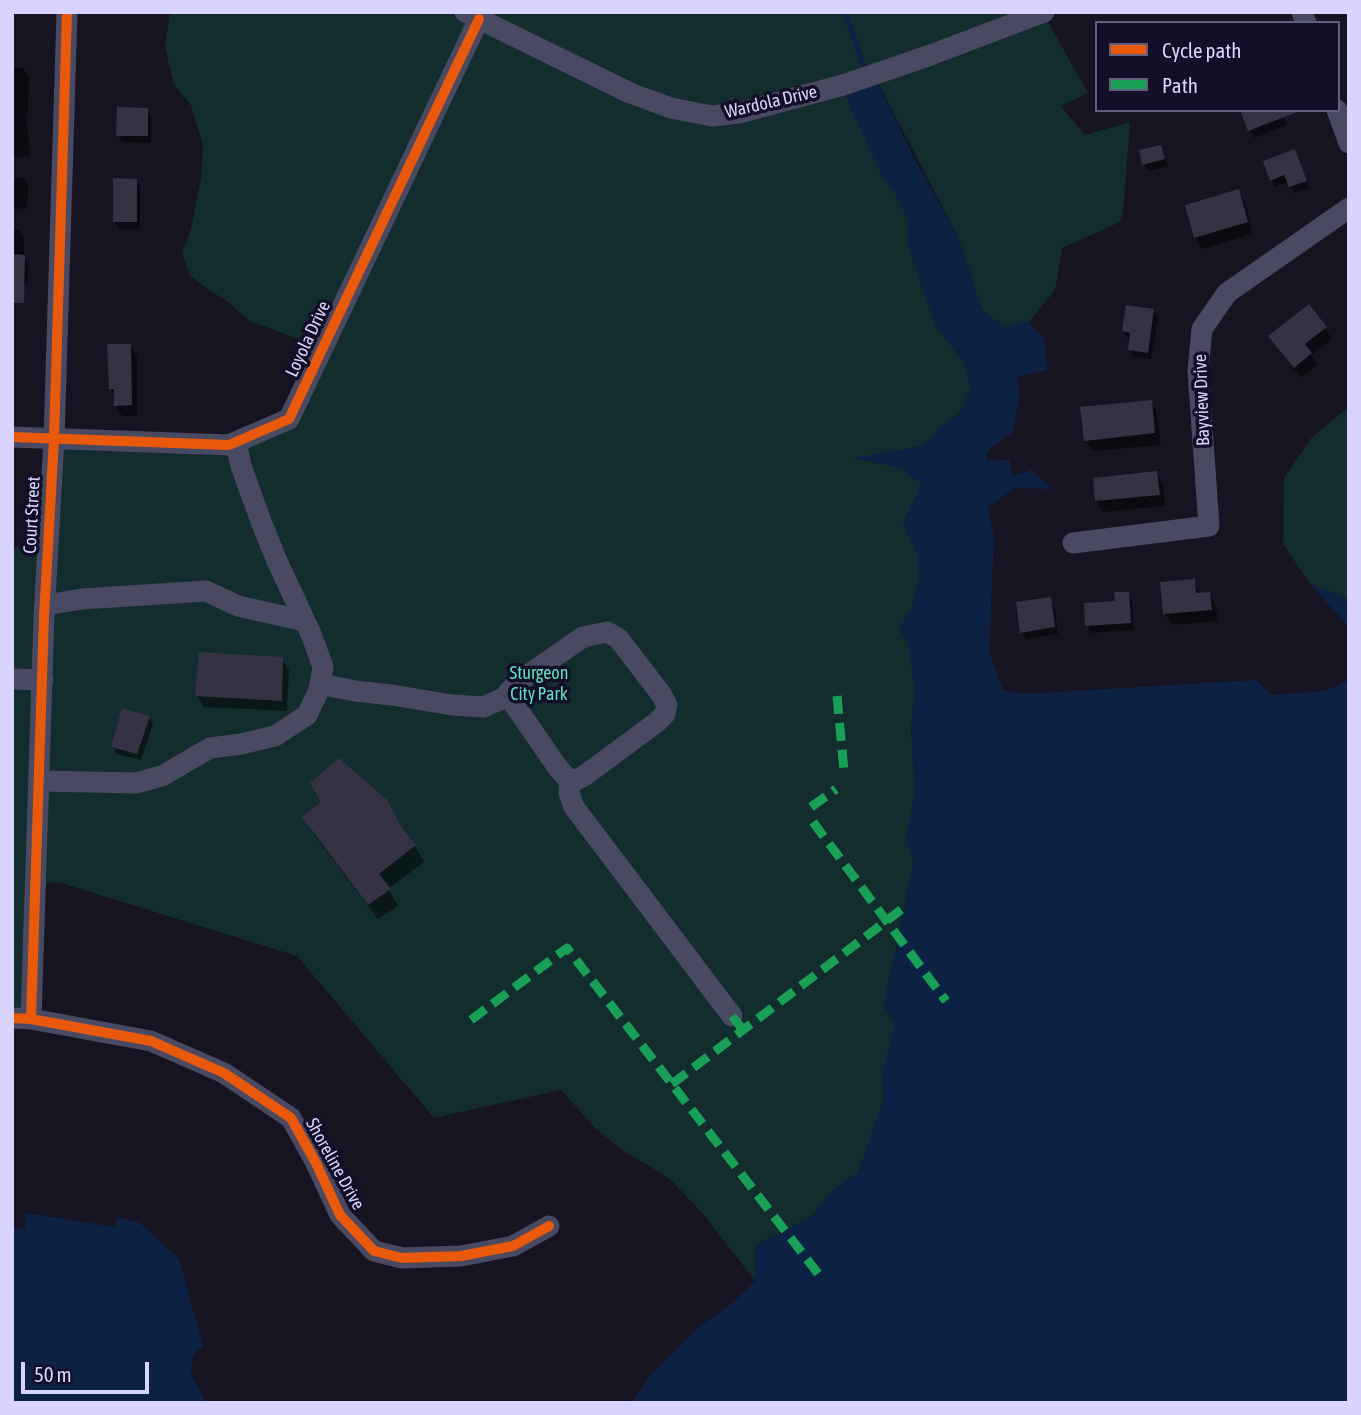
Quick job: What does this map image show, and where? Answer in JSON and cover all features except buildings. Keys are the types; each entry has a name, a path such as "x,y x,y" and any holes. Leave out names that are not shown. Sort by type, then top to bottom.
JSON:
{"street":[{"name":"Court Street","path":"22,1018 40,781 67,12"},
{"name":"Wardola Drive","path":"472,15 630,93 671,108 712,116 739,113 843,85 1044,12"},
{"name":"Loyola Drive","path":"12,436 229,445 289,419 472,15"},
{"path":"1338,112 1349,143"},
{"name":"Bayview Drive","path":"1073,543 1209,526 1198,371 1202,328 1227,293 1349,208"},
{"path":"40,781 136,783 162,776 211,748 275,736 307,715 319,690 323,667 262,524 241,466 236,442"},
{"path":"45,605 82,599 206,591 238,606 305,621"},
{"path":"320,684 452,705 483,707 504,698 518,682 583,637 607,632 618,638 667,705 665,714 657,722 574,781 558,768 508,694"},
{"path":"12,679 43,680"},
{"path":"570,779 569,793 574,807 732,1017"},
{"name":"Shoreline Drive","path":"22,1018 151,1041 235,1080 291,1118 340,1214 374,1251 402,1258 461,1256 513,1246 549,1226"}],"green space":[{"name":"Sturgeon City Park","path":"170,12 1044,12 1088,93 1061,106 1085,135 1130,122 1120,222 1062,248 1055,290 1029,322 1004,327 982,310 958,237 874,75 881,173 909,221 908,244 935,324 964,362 971,389 960,413 938,429 932,439 918,447 856,458 901,468 922,484 903,522 918,556 919,579 912,609 899,628 909,645 915,692 911,727 915,793 906,839 914,861 884,1006 895,1023 883,1073 884,1100 858,1173 833,1190 812,1217 756,1245 755,1281 705,1216 670,1179 621,1149 595,1128 561,1090 434,1118 297,956 61,883 37,882 31,1019 12,1018 12,547 47,550 54,439 229,445 289,419 314,365 301,340 250,321 189,274 182,253 191,229 201,179 203,145 191,105 174,85 165,47"},
{"path":"1349,407 1349,599 1310,584 1283,544 1284,478 1312,437"}],"water":[{"path":"874,75 912,154 958,237 982,310 1004,327 1029,322 1044,339 1047,370 1017,377 1020,394 1012,433 987,451 986,461 1009,460 1013,476 1032,470 1052,489 1015,488 988,507 994,539 990,655 1003,690 1025,694 1256,680 1272,695 1325,691 1349,680 1349,1403 632,1403 651,1374 696,1329 734,1302 755,1281 756,1245 812,1217 833,1190 858,1173 884,1100 882,1073 895,1023 884,1006 914,861 906,839 915,793 911,727 915,692 909,645 899,628 912,609 919,579 918,556 903,522 922,484 901,468 853,458 918,447 932,439 938,429 960,413 971,389 964,362 935,324 908,244 909,221 881,173 850,107 843,85"},
{"path":"1310,584 1349,599 1349,627"},
{"path":"26,1213 116,1227 117,1217 140,1223 179,1259 203,1346 193,1355 191,1374 206,1403 12,1403 12,1228 25,1229"}],"waterway":[{"path":"845,12 866,72"}],"marked path":[{"path":"837,696 844,771"},
{"path":"811,807 836,789"},
{"path":"813,822 946,1001"},
{"path":"672,1084 906,906"},
{"path":"471,1020 567,948 823,1280"},
{"path":"732,1016 743,1030"}],"cycle path":[{"path":"31,1019 44,616 54,439 67,12"},
{"path":"12,437 229,445 289,419 479,19"},
{"path":"12,1018 31,1019 151,1041 224,1073 291,1118 340,1215 374,1251 402,1258 461,1256 513,1246 549,1226"}]}
